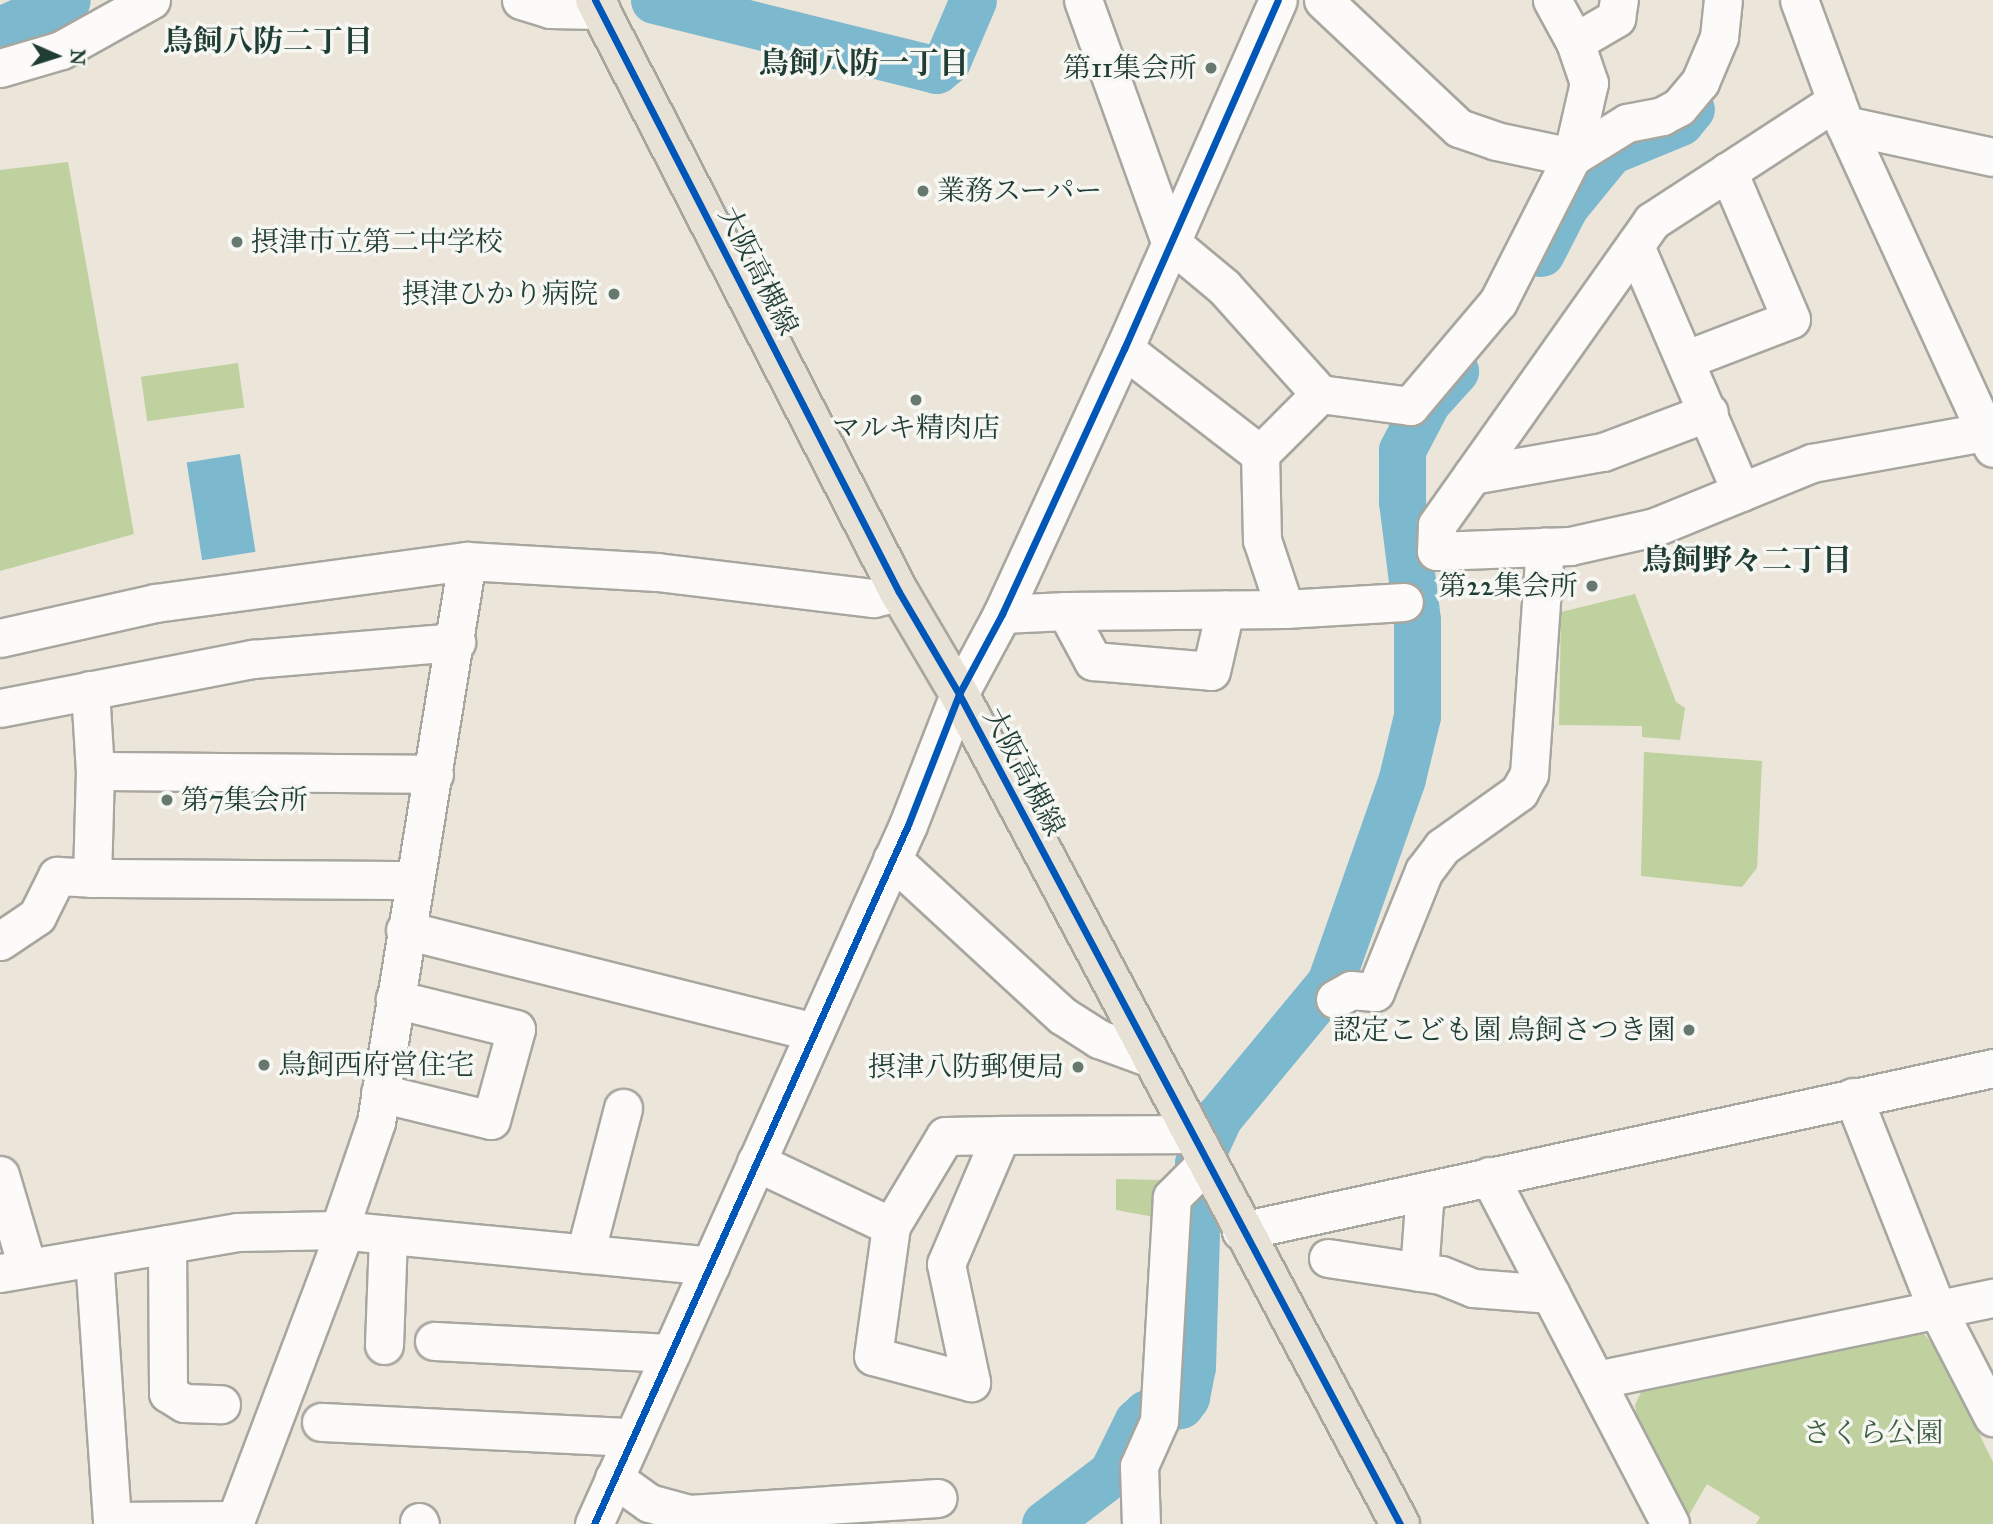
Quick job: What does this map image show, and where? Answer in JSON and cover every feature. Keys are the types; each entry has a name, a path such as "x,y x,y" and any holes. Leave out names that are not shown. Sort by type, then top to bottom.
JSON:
{"main road":[{"name":"大阪高槻線","path":"598,5 899,592 959,694 1241,1231 1399,1524"}],"street":[{"path":"0,68 61,50 151,0"},
{"path":"521,0 550,9 598,5"},
{"path":"1083,0 1170,242 1224,287 1320,394 1410,406 1498,302 1572,158 1589,83 1575,42 1552,0"},
{"path":"594,1524 892,859 959,694 1002,614 1124,349 1278,0"},
{"path":"1323,0 1459,128 1496,141 1572,158 1627,123 1662,116 1679,107 1705,71 1719,37 1723,0"},
{"path":"1575,42 1616,18 1619,0"},
{"path":"1799,0 1840,113 1989,440 1812,463 1655,527 1570,546 1436,551 1437,525 1652,221 1728,172 1840,113 1993,157"},
{"path":"1687,359 1791,319 1728,172"},
{"path":"1635,246 1687,359 1741,492"},
{"path":"1124,349 1260,454"},
{"path":"1285,609 1262,540 1260,454 1320,394"},
{"path":"1472,475 1604,452 1709,412"},
{"path":"1335,999 1351,990 1375,992 1424,871 1442,847 1519,792 1529,775 1545,547"},
{"path":"0,638 155,603 467,561 657,572 873,598 899,592"},
{"path":"93,1257 112,1523 235,1522 342,1230 376,1122 413,880 434,775 467,561"},
{"path":"1002,614 1285,609 1404,602"},
{"path":"1066,611 1093,661 1210,671 1225,610"},
{"path":"0,708 253,659 456,642"},
{"path":"90,690 95,771 92,878"},
{"path":"95,771 434,775"},
{"path":"892,859 1063,1016 1099,1039 1151,1058"},
{"path":"0,941 37,916 57,876 413,880"},
{"path":"405,930 814,1032"},
{"path":"380,1093 491,1120 516,1029 395,999"},
{"path":"1241,1231 1993,1068"},
{"path":"1853,1097 1937,1310 1993,1417"},
{"path":"585,1254 623,1108"},
{"path":"1001,1135 946,1264 971,1382 873,1356 891,1226 945,1136 1001,1135 1198,1148 1172,1197 1159,1410 1139,1466 1141,1524"},
{"path":"756,1162 891,1226"},
{"path":"0,1175 13,1270 237,1232 342,1230 710,1266"},
{"path":"1489,1176 1670,1524"},
{"path":"1419,1272 1425,1191"},
{"path":"384,1345 388,1235"},
{"path":"167,1244 168,1393 184,1403 221,1405"},
{"path":"1328,1258 1419,1272 1473,1288 1551,1294"},
{"path":"1596,1380 1993,1298"},
{"path":"434,1341 671,1353"},
{"path":"321,1422 632,1437"},
{"path":"614,1478 649,1503 689,1514 870,1513 937,1498"}],"green space":[{"path":"68,162 134,534 0,571 0,170"},
{"path":"238,363 244,408 147,421 141,377"},
{"path":"1635,594 1676,702 1685,708 1680,740 1642,737 1642,726 1559,725 1561,612"},
{"path":"1644,752 1762,761 1757,868 1742,887 1641,876"},
{"path":"1116,1179 1163,1180 1160,1218 1116,1210"},
{"name":"さくら公園","path":"1914,1331 1924,1334 1937,1349 1993,1462 1993,1524 1756,1524 1760,1517 1707,1484 1685,1522 1637,1427 1635,1405 1643,1388"}],"water":[{"path":"240,454 255,552 202,560 187,462"}],"waterway":[{"path":"0,30 67,0"},
{"path":"654,0 936,70 947,61 973,0"},
{"path":"1541,253 1565,206 1610,151 1680,122 1691,109"},
{"path":"1045,1524 1112,1473 1137,1422 1147,1413 1180,1405 1186,1397 1192,1367 1198,1163 1219,1117 1330,983 1402,778 1417,716 1417,620 1402,501 1402,450 1427,402 1455,371"}],"cycle path":[{"path":"595,0 899,592 959,694 1400,1524"},
{"path":"594,1524 908,825 959,694 1002,614 1124,349 1278,0"}],"place":[{"name":"第11集会所","path":"1211,68"},
{"name":"業務スーパー","path":"923,191"},
{"name":"摂津市立第二中学校","path":"237,242"},
{"name":"摂津ひかり病院","path":"614,294"},
{"name":"マルキ精肉店","path":"916,400"},
{"name":"第22集会所","path":"1592,586"},
{"name":"第7集会所","path":"167,800"},
{"name":"認定こども園 鳥飼さつき園","path":"1689,1030"},
{"name":"鳥飼西府営住宅","path":"264,1065"},
{"name":"摂津八防郵便局","path":"1078,1067"}],"district":[{"name":"鳥飼八防二丁目","path":"268,41"},
{"name":"鳥飼八防一丁目","path":"864,63"},
{"name":"鳥飼野々二丁目","path":"1747,560"}]}
